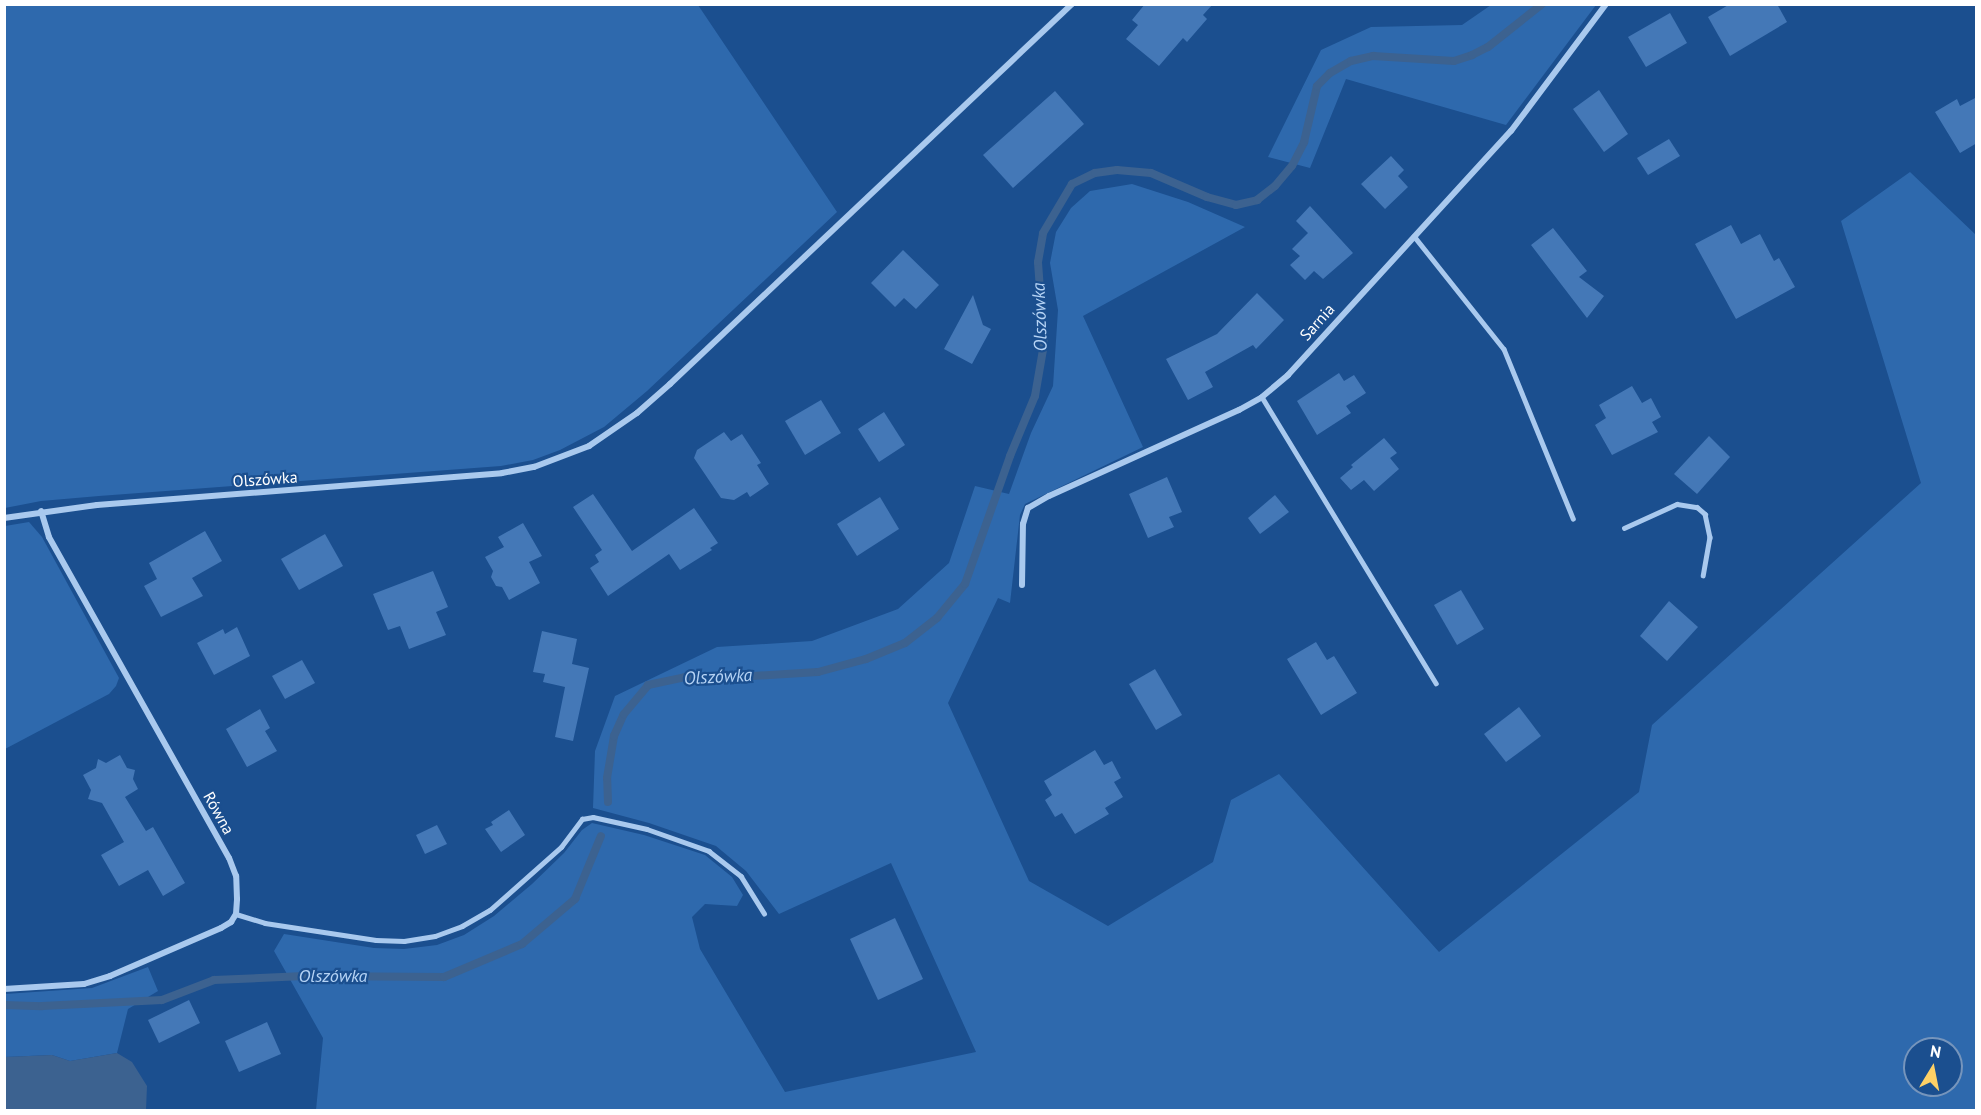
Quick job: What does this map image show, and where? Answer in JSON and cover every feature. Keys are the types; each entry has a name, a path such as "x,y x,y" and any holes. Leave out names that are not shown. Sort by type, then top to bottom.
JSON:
{"street":[{"name":"Olszówka","path":"4,518 41,511 502,473 534,467 589,446 619,427 670,384 1072,4"},
{"name":"Sarnia","path":"1022,585 1023,524 1028,508 1049,496 1262,397 1288,375 1511,131 1606,4"},
{"name":"Równa","path":"41,511 49,537 230,858 236,876 236,914"},
{"path":"4,989 84,984 110,976 221,928 231,922 236,914"}],"lane":[{"path":"1414,236 1504,349 1573,518"},
{"path":"1262,397 1436,684"},
{"path":"1624,528 1677,504 1697,507 1705,514 1710,537 1703,575"},
{"path":"236,914 265,923 366,939 404,941 435,936 462,926 490,910 561,848 582,819 593,817 647,829 710,850 741,876 764,913"}],"shaded area":[{"path":"5,4 698,5 837,212 647,391 604,427 560,450 533,460 501,466 41,501 5,508"},
{"path":"1491,5 1596,5 1506,125 1346,79 1310,168 1268,157 1321,50 1371,27 1462,25"},
{"path":"1910,172 1976,235 1976,1110 316,1110 323,1038 274,951 284,934 374,948 404,949 437,945 464,935 494,916 532,884 564,853 582,830 592,823 644,835 705,855 732,877 743,895 737,906 705,904 692,917 700,949 785,1092 976,1052 891,863 779,914 746,871 716,846 649,823 593,808 595,751 615,696 717,647 812,641 898,609 949,563 975,486 1009,494 1031,433 1053,386 1058,310 1050,263 1056,232 1071,208 1090,191 1132,184 1188,202 1245,227 1083,316 1143,447 1025,504 1020,515 1010,603 998,598 948,703 1029,881 1108,926 1213,862 1231,800 1279,774 1439,952 1639,792 1652,725 1921,483 1841,221"},
{"path":"29,522 42,537 119,678 109,694 5,749 5,526"},
{"path":"148,967 158,991 128,1009 117,1053 70,1061 52,1055 5,1057 5,994 92,988"},
{"path":"117,1053 132,1062 147,1086 146,1110 5,1110 5,1057 52,1055 70,1061"}],"building":[{"path":"1145,4 1213,4 1203,15 1207,19 1187,42 1183,38 1159,66 1126,39 1138,25 1132,20"},
{"path":"1730,4 1777,4 1787,22 1730,56 1708,17"},
{"path":"1670,13 1687,43 1646,67 1628,37"},
{"path":"1599,90 1628,134 1604,152 1573,109"},
{"path":"1055,91 1084,124 1013,188 983,155"},
{"path":"1977,97 1977,143 1960,153 1935,112 1957,99 1960,106"},
{"path":"1669,139 1680,156 1648,175 1637,158"},
{"path":"1391,156 1404,170 1398,176 1408,187 1385,209 1361,184"},
{"path":"1310,206 1353,253 1323,279 1314,271 1305,280 1290,265 1300,256 1292,249 1308,233 1296,221"},
{"path":"1731,225 1741,244 1760,234 1774,261 1779,258 1795,287 1736,319 1695,244"},
{"path":"1553,228 1587,271 1579,277 1604,296 1587,318 1531,245"},
{"path":"903,250 939,285 916,309 904,298 895,307 871,283"},
{"path":"1257,293 1284,320 1256,349 1253,345 1205,372 1213,387 1188,400 1166,359 1217,334"},
{"path":"973,295 983,325 991,329 972,364 944,349"},
{"path":"1339,373 1344,381 1354,375 1366,393 1346,406 1351,413 1317,435 1297,401"},
{"path":"1632,386 1642,403 1651,398 1661,417 1652,422 1658,432 1612,455 1595,425 1606,418 1599,405"},
{"path":"821,400 841,433 805,455 785,421"},
{"path":"884,412 905,445 879,462 858,429"},
{"path":"724,432 731,441 742,434 761,463 757,465 769,484 750,497 747,492 734,500 721,498 694,458 697,450"},
{"path":"1709,436 1730,457 1697,494 1674,474"},
{"path":"1384,438 1397,453 1390,458 1399,469 1374,491 1364,480 1351,490 1340,478 1353,467 1351,465"},
{"path":"1167,477 1182,512 1169,517 1174,527 1148,538 1129,494"},
{"path":"593,494 632,551 694,508 718,543 710,548 712,550 680,570 669,554 608,596 590,568 599,562 595,555 602,550 573,507"},
{"path":"1275,495 1289,512 1260,534 1248,518"},
{"path":"880,497 899,529 857,556 837,524"},
{"path":"523,523 542,556 529,562 540,583 509,600 502,587 496,586 491,577 493,571 485,557 504,547 498,537"},
{"path":"205,531 222,561 192,578 203,596 161,617 144,586 157,579 149,563"},
{"path":"325,534 343,566 299,590 281,559"},
{"path":"433,571 448,607 436,612 446,635 409,649 400,626 388,630 373,594"},
{"path":"1461,590 1484,629 1457,645 1434,605"},
{"path":"1669,601 1698,627 1667,661 1640,636"},
{"path":"237,627 250,656 214,675 197,643 223,629 225,634"},
{"path":"542,631 577,639 572,664 589,668 573,741 555,737 565,687 543,682 545,674 533,672"},
{"path":"1316,642 1327,660 1334,656 1357,693 1321,715 1287,659"},
{"path":"302,660 315,683 285,699 272,676"},
{"path":"1155,669 1182,715 1156,730 1129,684"},
{"path":"1519,707 1541,736 1506,762 1484,734"},
{"path":"260,709 270,728 265,731 277,751 247,767 226,729"},
{"path":"1095,750 1104,765 1112,761 1121,778 1114,782 1123,797 1105,808 1109,814 1075,834 1062,813 1055,817 1045,800 1052,795 1044,781"},
{"path":"120,755 127,768 135,770 133,779 138,789 125,797 146,831 153,827 185,883 163,896 148,870 119,886 101,855 124,842 102,803 88,799 91,790 83,775 96,768 98,759 106,763"},
{"path":"509,810 525,835 501,852 485,829 493,825 491,822"},
{"path":"437,825 447,844 425,854 416,835"},
{"path":"895,918 923,979 878,1000 850,939"},
{"path":"189,1000 200,1023 159,1043 148,1020"},
{"path":"267,1022 281,1054 239,1072 225,1041"}],"waterway":[{"name":"Olszówka","path":"608,802 607,778 614,736 624,714 648,685 685,677 737,677 818,672 866,659 905,643 937,618 965,584 1010,456 1035,396 1044,344 1038,262 1043,233 1072,184 1095,173 1117,170 1151,173 1207,197 1236,205 1257,200 1275,186 1292,166 1304,142 1317,86 1330,73 1351,61 1373,56 1454,61 1488,47 1542,4"},
{"name":"Olszówka","path":"4,1005 42,1006 162,1000 214,980 304,976 444,977 522,944 575,899 601,836"}]}
